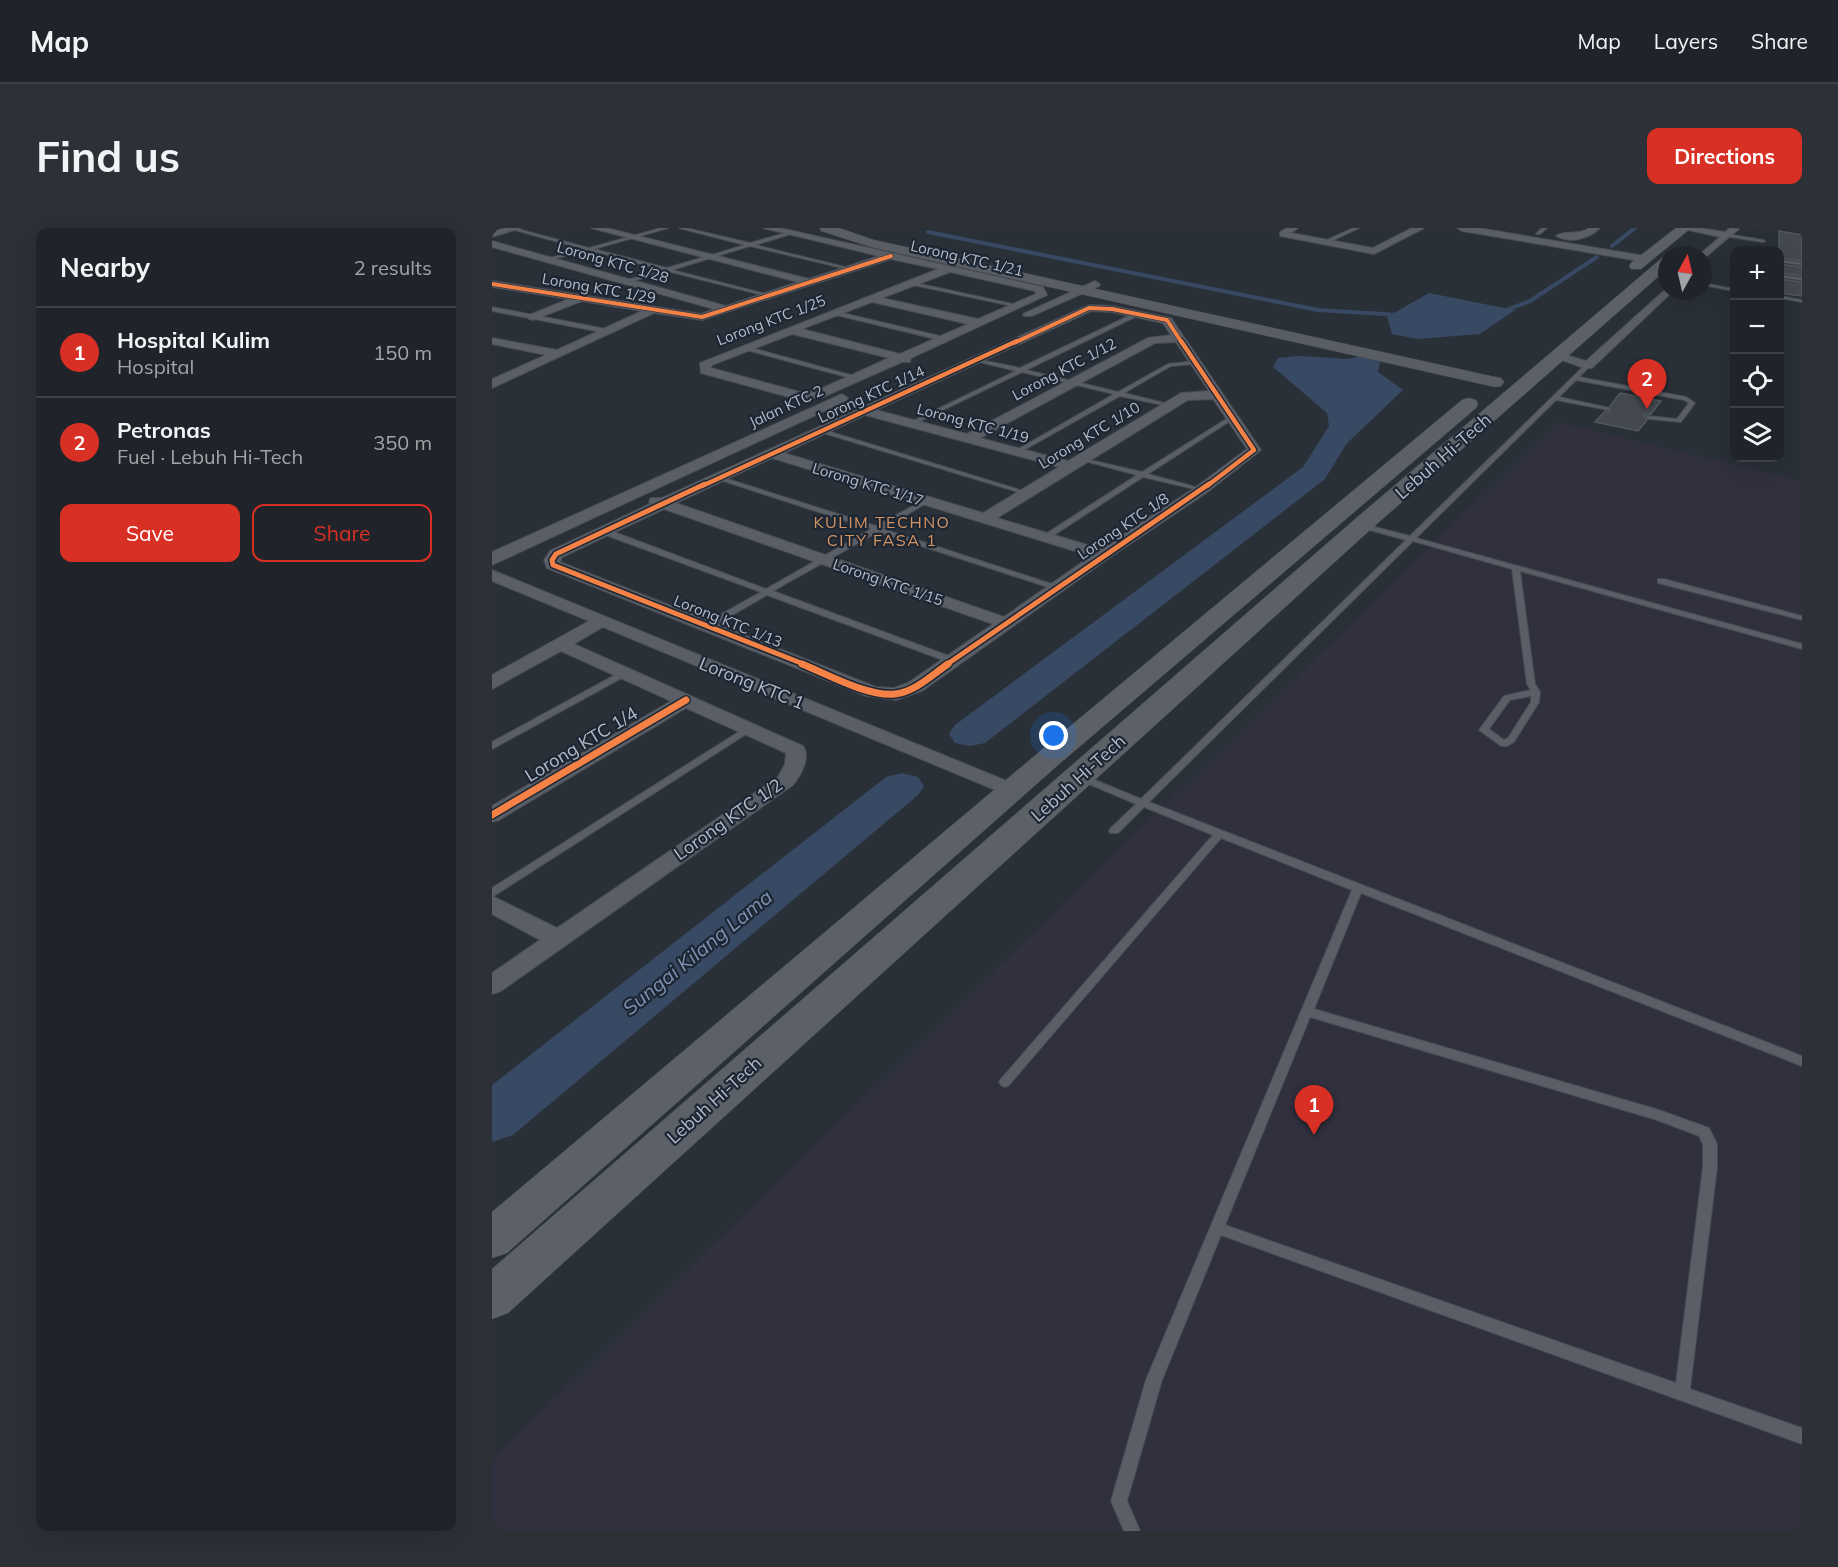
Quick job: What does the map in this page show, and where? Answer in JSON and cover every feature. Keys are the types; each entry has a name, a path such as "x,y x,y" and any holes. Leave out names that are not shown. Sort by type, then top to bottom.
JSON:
{"main road":[{"path":"1608,289 1645,259 1688,238"},
{"name":"Lebuh Hi-Tech","path":"492,1298 1360,525 1658,269"},
{"name":"Lebuh Hi-Tech","path":"492,1239 1012,790 1360,525 1501,377"}],"street":[{"path":"492,234 513,228"},
{"path":"596,228 810,282"},
{"name":"Lorong KTC 1/21","path":"768,228 1039,289 1042,295 902,358"},
{"path":"826,228 871,243 1089,287 1501,377"},
{"path":"855,228 885,239 1089,287"},
{"path":"1293,228 1283,234 1374,251 1419,228"},
{"path":"1462,228 1486,230 1645,259"},
{"path":"1511,228 1541,230 1570,237 1585,236 1595,228"},
{"path":"1712,248 1735,228"},
{"path":"1688,238 1726,235"},
{"name":"Lorong KTC 1/28","path":"492,244 726,310"},
{"path":"726,310 891,256"},
{"name":"Lorong KTC 1/25","path":"902,358 819,394 801,396 705,370 706,363 948,269"},
{"name":"Lorong KTC 1/29","path":"492,284 650,311 702,317 726,310"},
{"name":"Jalan KTC 2","path":"492,560 496,556 1089,287"},
{"path":"533,317 579,298"},
{"path":"871,299 979,323"},
{"path":"1558,357 1588,365 1658,299"},
{"name":"Lorong KTC 1/14","path":"663,503 1089,308 1112,309 1137,314"},
{"path":"492,384 650,311"},
{"path":"1137,314 1167,320 1231,418"},
{"path":"790,330 921,363"},
{"name":"Lorong KTC 1/12","path":"968,439 1152,340 1178,338"},
{"path":"492,341 557,353"},
{"name":"Lorong KTC 1/10","path":"984,519 1185,396 1216,395"},
{"name":"Lorong KTC 1/19","path":"833,402 1070,466"},
{"name":"Lorong KTC 1/8","path":"1005,623 1201,490 1254,450 1231,418"},
{"name":"Lorong KTC 1/17","path":"772,454 1103,555"},
{"name":"Lorong KTC 1/15","path":"634,494 1005,623"},
{"name":"Lorong KTC 1/13","path":"663,503 556,554 552,560 553,565 873,692 896,694 915,687 1005,623"},
{"name":"Lorong KTC 1","path":"492,575 1012,790"},
{"path":"492,683 602,621"},
{"name":"Lorong KTC 1/2","path":"492,985 556,938 786,781 795,764 796,750 626,672 561,645"},
{"name":"Lorong KTC 1/4","path":"492,815 686,700"},
{"path":"492,904 556,938"}],"lane":[{"path":"513,228 768,296"},
{"path":"548,260 666,228"},
{"path":"681,228 851,269"},
{"path":"1325,242 1357,228"},
{"path":"626,282 789,233"},
{"path":"1726,235 1763,241"},
{"path":"1784,262 1802,264"},
{"path":"1784,277 1802,279"},
{"path":"911,284 1017,306"},
{"path":"1712,285 1730,287"},
{"path":"1784,298 1802,301"},
{"path":"492,309 606,331"},
{"path":"834,313 944,339"},
{"path":"912,423 1137,314"},
{"path":"745,348 856,378"},
{"path":"978,360 1075,381 1170,406"},
{"path":"1017,452 1170,365 1194,362"},
{"path":"1114,831 1588,365"},
{"path":"1576,378 1686,399 1692,403 1679,422 1649,417"},
{"path":"1556,398 1607,409"},
{"path":"1045,537 1231,418"},
{"path":"822,432 1027,493"},
{"path":"1083,459 1201,490"},
{"path":"719,478 1057,587"},
{"path":"705,627 926,501"},
{"path":"1360,525 1802,647"},
{"path":"603,531 954,661"},
{"path":"1516,568 1531,684 1536,692 1536,702 1510,740 1504,744 1484,730 1507,698 1536,692"},
{"path":"1661,581 1802,618"},
{"path":"492,746 626,672"},
{"path":"492,893 748,729"},
{"path":"1079,777 1219,834 1802,1061"},
{"path":"1005,1082 1219,834"},
{"path":"1132,1531 1119,1501 1154,1380 1358,888"},
{"path":"1308,1012 1659,1115 1704,1132 1710,1144 1710,1167 1682,1393"},
{"path":"1217,1228 1802,1436"}],"shaded area":[{"path":"1558,422 1802,481 1802,1531 492,1531 492,1460"}],"water":[{"path":"1429,293 1515,310 1480,334 1418,339 1392,334 1387,317"},
{"path":"1298,356 1349,359 1361,356 1380,362 1378,372 1403,390 1341,449 1323,446 1330,432 1327,413 1273,367 1278,358"}],"building":[{"path":"1779,231 1802,235 1802,261 1784,259 1784,246 1779,246"},
{"path":"1784,265 1802,267 1802,276 1784,274"},
{"path":"1784,280 1802,282 1802,296 1784,294"},
{"path":"1620,393 1661,401 1651,414 1644,415 1647,420 1638,431 1595,422 1605,411 1610,412 1610,406"}],"waterway":[{"path":"1612,246 1635,228"},
{"path":"928,232 1318,310 1400,315"},
{"path":"1501,312 1530,301 1597,257"},
{"path":"970,734 1314,473 1347,420 1358,387"},
{"name":"Sungai Kilang Lama","path":"492,1118 902,786"}],"cycle path":[{"path":"492,284 702,317 891,256"},
{"path":"1089,308 1112,309 1167,320 1254,450 1201,490 1103,555 915,687 896,694 873,692 553,565 552,560 556,554 603,531 1089,308"},
{"path":"492,815 686,700"}],"place":[{"name":"Petronas","path":"1647,409"},
{"name":"Hospital Kulim","path":"1314,1135"}],"district":[{"name":"KULIM TECHNO CITY FASA 1","path":"882,531"}]}
